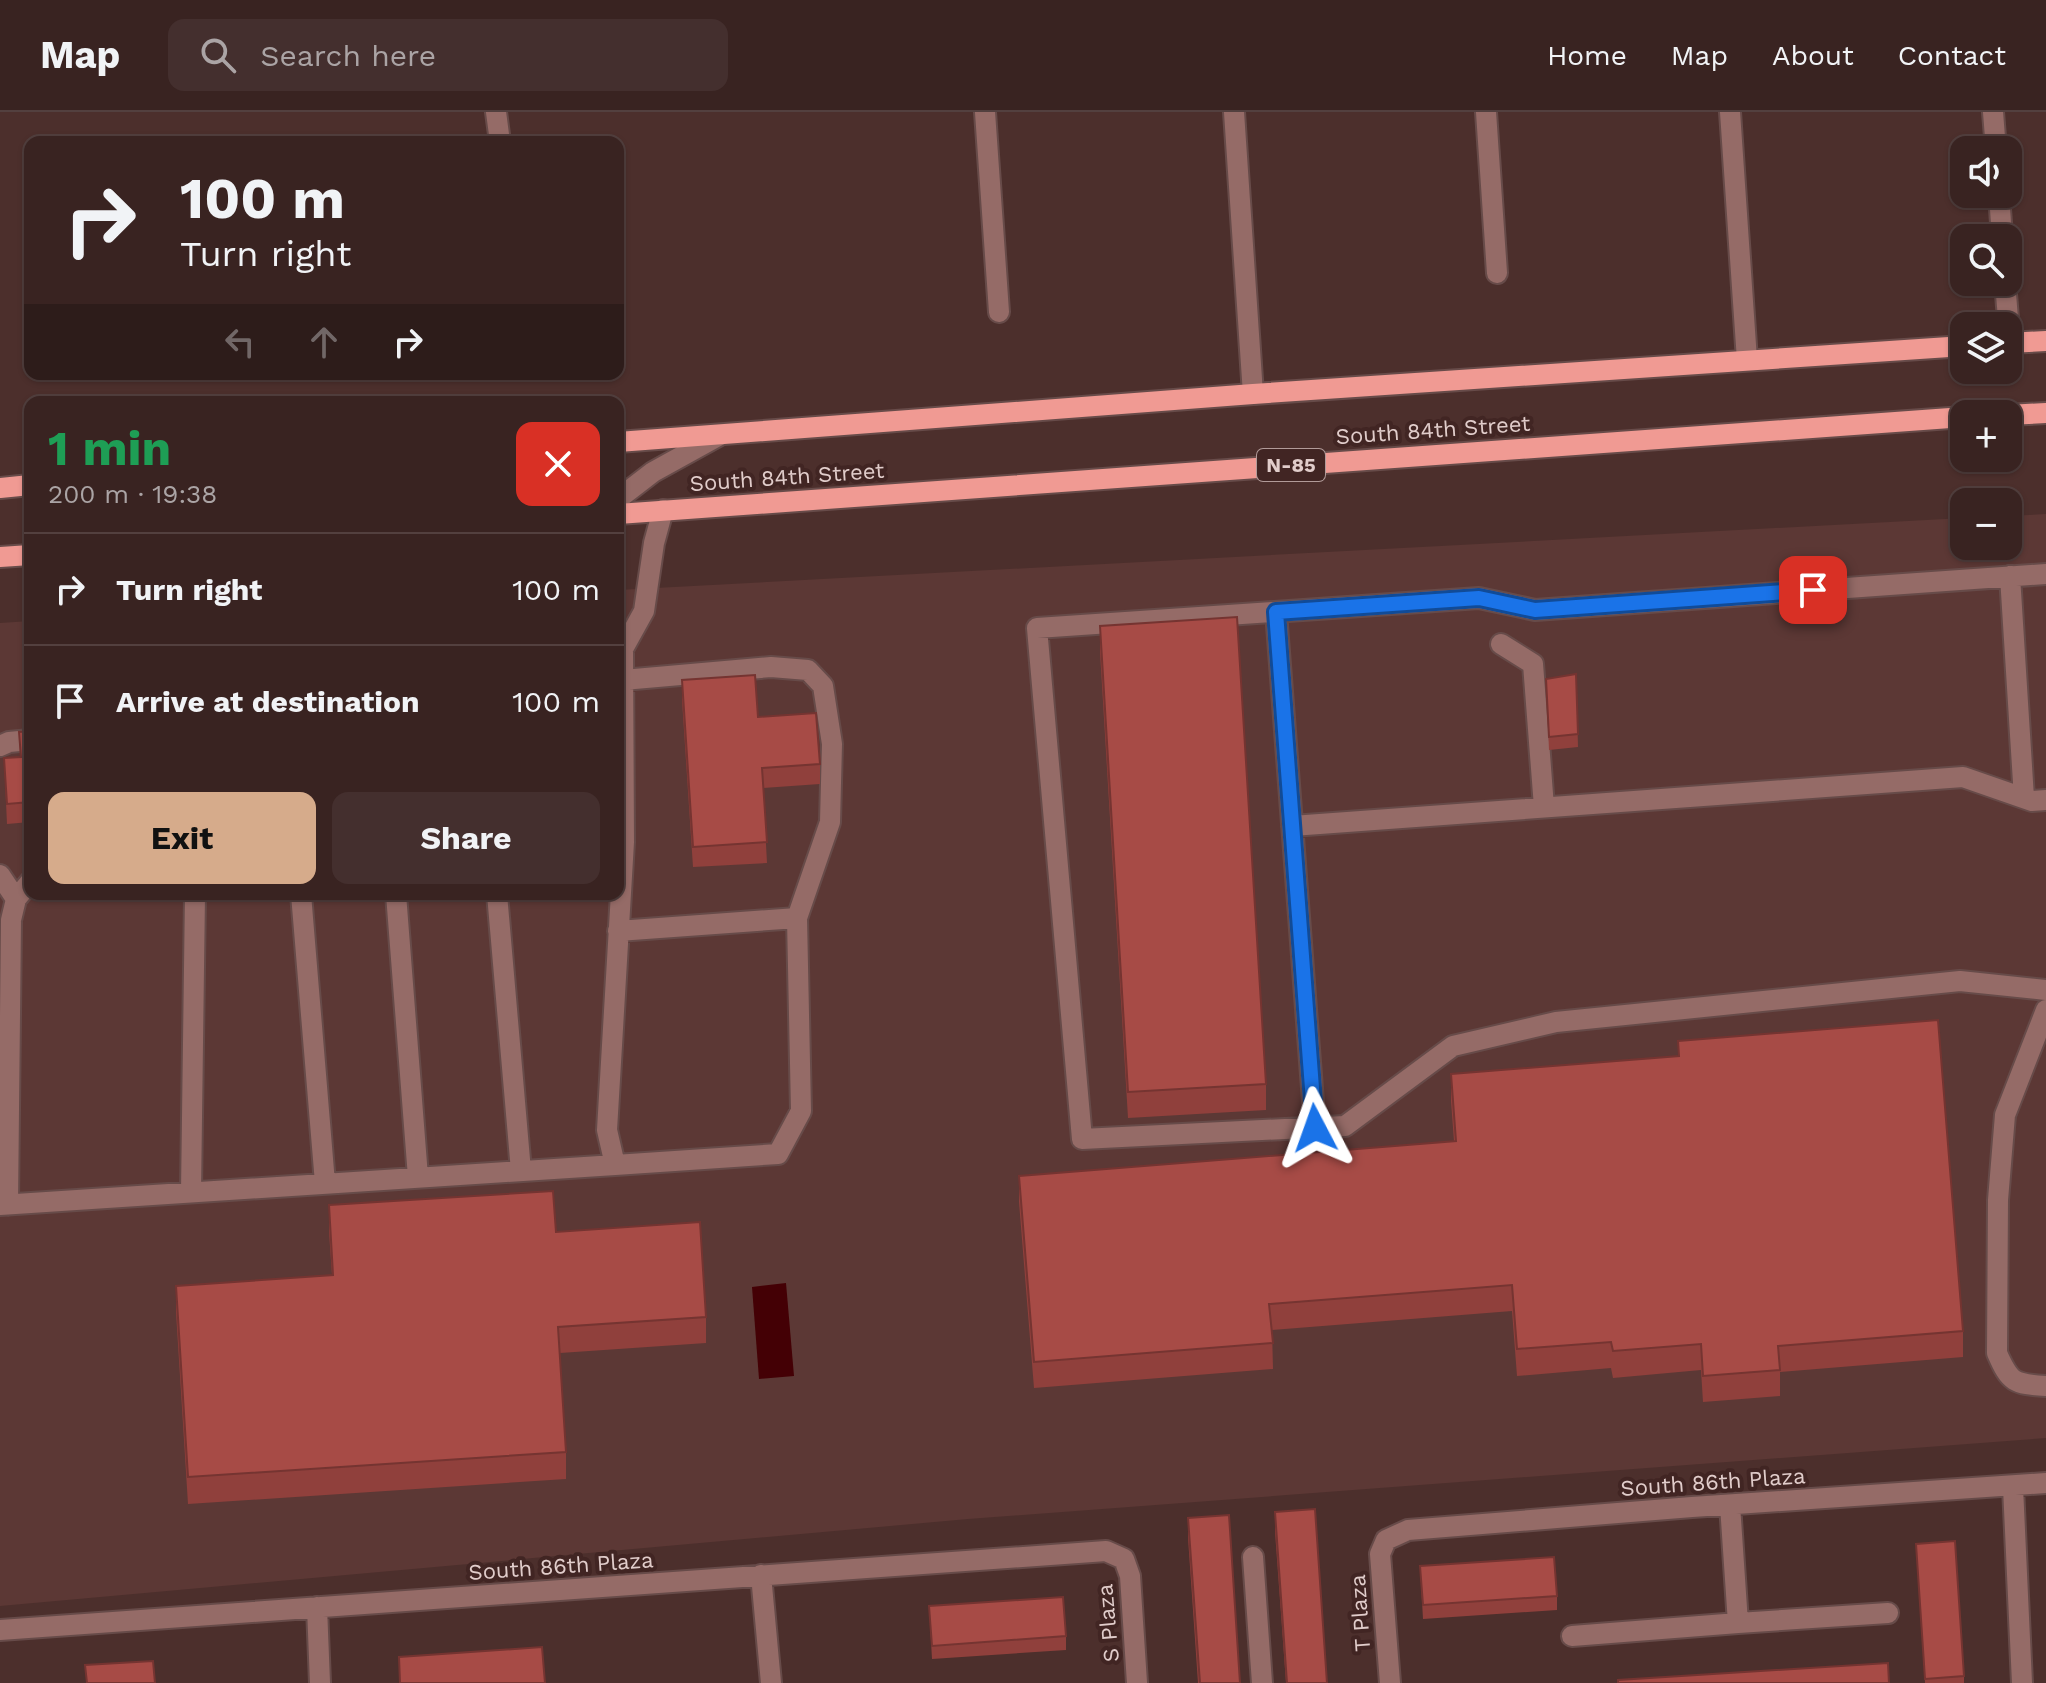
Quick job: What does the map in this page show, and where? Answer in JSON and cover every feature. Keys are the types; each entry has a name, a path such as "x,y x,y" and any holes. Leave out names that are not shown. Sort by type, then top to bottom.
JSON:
{"main road":[{"path":"2022,342 2046,341"},
{"path":"624,442 1253,394 1950,347"},
{"path":"2022,414 2046,413"},
{"name":"South 84th Street","path":"624,513 1950,418"},
{"path":"0,488 24,486"},
{"path":"0,557 24,555"}],"street":[{"path":"496,112 499,136"},
{"path":"985,112 999,312"},
{"path":"1234,112 1253,394"},
{"path":"1486,112 1497,273"},
{"path":"1730,112 1747,360"},
{"path":"1993,112 1995,136"},
{"path":"624,494 653,472 720,435"},
{"path":"624,638 644,611 654,543 663,510"},
{"path":"2046,574 1535,610 1479,598 1037,628 1082,1139 1345,1126 1453,1046 1556,1022 1960,981 2046,990"},
{"path":"2010,576 2024,798"},
{"path":"1276,612 1315,1128"},
{"path":"1501,644 1533,664 1544,807"},
{"path":"24,889 16,899 11,920 4,1205 778,1154 801,1111 797,918 830,822 832,744 823,686 808,670 771,667 624,680"},
{"path":"0,746 24,741"},
{"path":"1292,826 1963,777 2032,801 2046,800"},
{"path":"0,875 16,899"},
{"path":"191,1192 195,900"},
{"path":"301,900 325,1183"},
{"path":"396,900 418,1177"},
{"path":"498,900 521,1171"},
{"path":"615,1165 607,1130 619,900"},
{"path":"618,931 797,918"},
{"path":"2046,1010 2005,1115 1998,1200 1997,1353 2006,1375 2017,1384 2046,1386"},
{"name":"South 86th Plaza","path":"1386,1540 1408,1530 2046,1483"},
{"path":"2013,1487 2022,1683"},
{"path":"1730,1505 1738,1623"},
{"name":"T Plaza","path":"1386,1540 1380,1554 1390,1683"},
{"name":"South 86th Plaza","path":"0,1630 1106,1551 1124,1559"},
{"path":"1253,1557 1262,1683"},
{"name":"S Plaza","path":"1124,1559 1130,1576 1137,1683"},
{"path":"761,1575 771,1683"},
{"path":"317,1607 320,1683"},
{"path":"1572,1636 1888,1613"},
{"path":"1130,1683 1137,1683"}],"shaded area":[{"path":"2046,514 2046,1438 968,1519 0,1606 0,623 24,621 24,900 624,900 624,590 1950,519 1950,560 2022,560 2022,515"},
{"path":"786,1283 794,1376 759,1379 752,1287"}],"building":[{"path":"1237,617 1266,1084 1128,1092 1100,626"},
{"path":"1576,674 1578,734 1549,737 1546,679"},
{"path":"755,675 758,717 816,713 820,764 762,768 767,842 693,847 682,680"},
{"path":"19,732 24,732 24,803 7,804 4,758 21,757"},
{"path":"1938,1020 1963,1331 1778,1346 1780,1370 1703,1376 1701,1344 1613,1351 1611,1342 1517,1349 1512,1285 1269,1304 1273,1343 1034,1362 1019,1176 1456,1141 1451,1074 1679,1056 1678,1041"},
{"path":"553,1191 556,1232 700,1222 706,1317 558,1327 566,1452 188,1477 176,1286 333,1275 329,1205"},
{"path":"1315,1509 1327,1683 1287,1683 1275,1512"},
{"path":"1229,1515 1240,1683 1200,1683 1188,1518"},
{"path":"1955,1541 1964,1676 1925,1679 1916,1544"},
{"path":"1554,1557 1557,1596 1423,1605 1420,1566"},
{"path":"1063,1597 1066,1636 932,1646 929,1606"},
{"path":"542,1647 545,1683 400,1683 399,1657"},
{"path":"153,1661 155,1683 87,1683 85,1665"},
{"path":"1888,1663 1889,1683 1618,1683 1618,1680"}],"route":[{"path":"1315,1128 1276,612 1479,598 1535,610 1813,590"}]}
